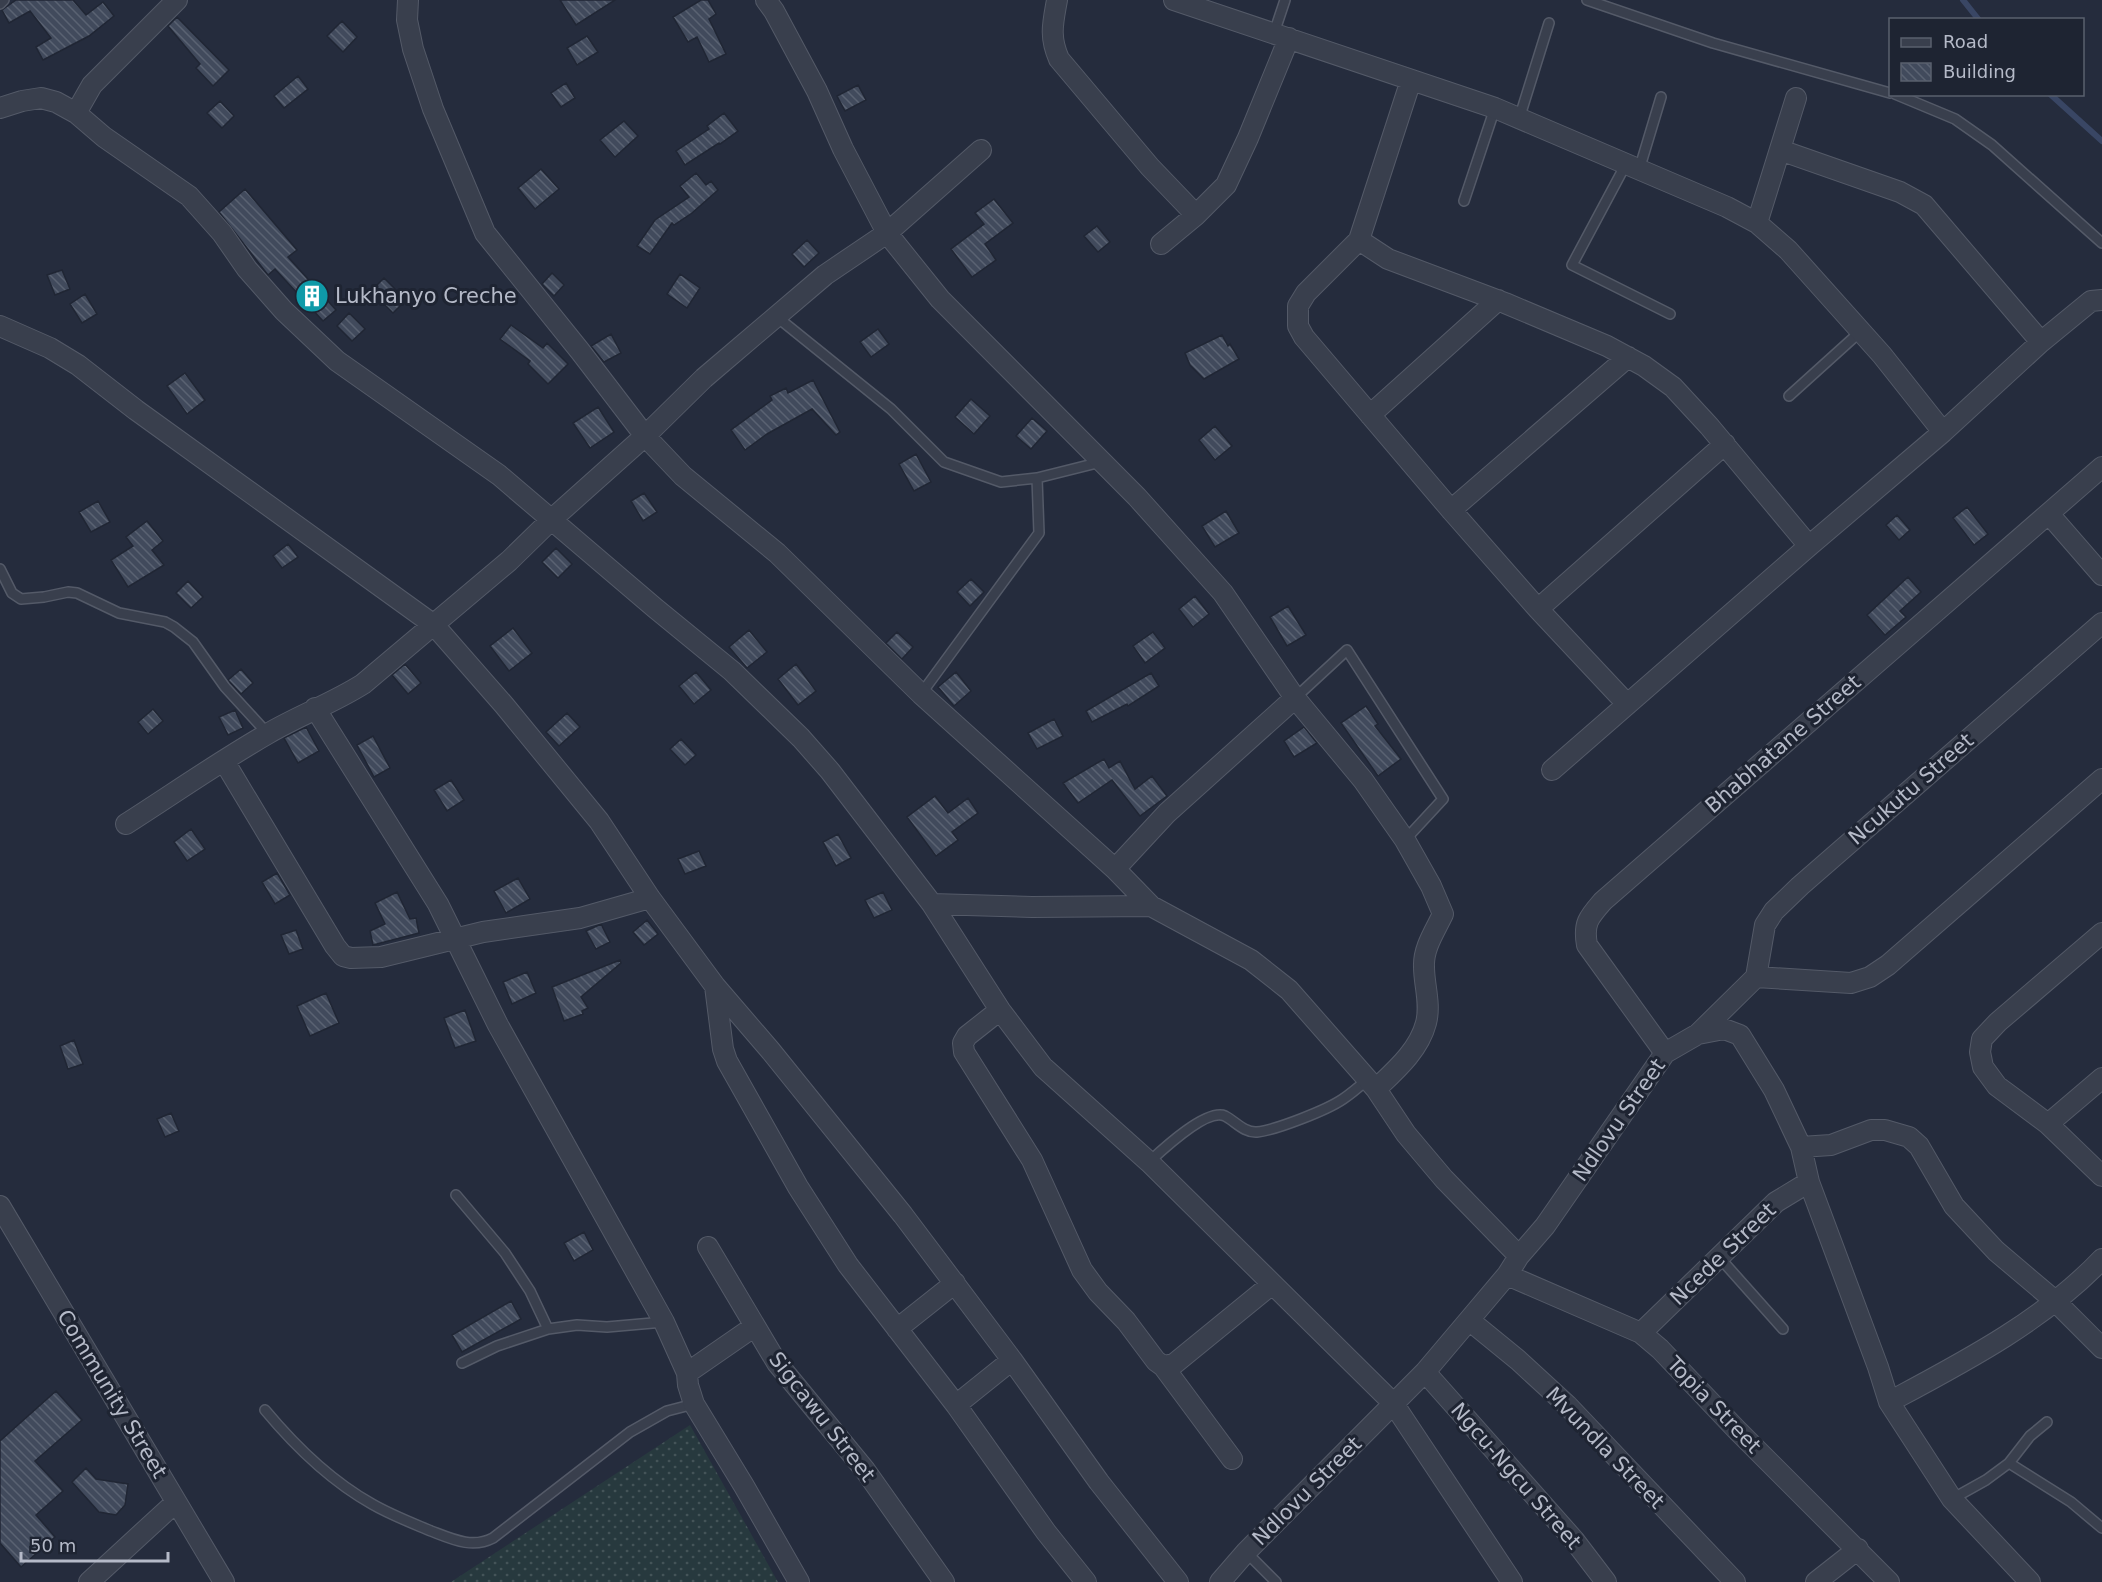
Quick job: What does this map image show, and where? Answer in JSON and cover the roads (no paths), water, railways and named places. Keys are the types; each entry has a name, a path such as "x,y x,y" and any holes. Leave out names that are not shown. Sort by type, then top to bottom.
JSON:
{"street":[{"path":"76,113 92,85 177,0"},
{"path":"408,0 407,20 413,49 433,109 485,232 645,436 682,476 777,553 921,694 1115,869 1151,906 1242,955 1288,990 1372,1084 1406,1134 1443,1179 1519,1256"},
{"path":"766,0 817,91 843,149 887,233 940,299 1103,462 1223,593 1295,698 1363,780 1405,840 1431,885 1443,914 1426,949 1424,965 1427,1021 1419,1040 1402,1065 1372,1084"},
{"path":"1057,0 1052,41 1059,59 1150,167 1196,215"},
{"path":"1174,0 1495,108 1727,207 1757,223 1788,250 1861,331 1943,432"},
{"path":"1161,244 1196,215 1226,185 1248,138 1282,36"},
{"path":"1411,80 1359,240 1306,293 1298,306 1298,326 1304,337 1451,510 1538,609 1627,704"},
{"path":"0,108 22,100 41,98 56,102 76,113 104,136 189,196 222,233 247,269 284,311 336,361 500,475 732,671 801,738 830,771 932,904 1000,1010 1043,1067 1149,1162 1393,1403 1512,1582"},
{"path":"1757,223 1796,98"},
{"path":"126,824 268,734 315,708 338,700 363,684 509,561 645,436 704,378 825,275 887,233 981,150"},
{"path":"1780,150 1900,192 1924,205 2041,342"},
{"path":"1359,240 1388,259 1498,300 1607,346 1644,366 1672,387 1725,444 1809,546"},
{"path":"1370,415 1498,300"},
{"path":"1552,770 1943,432 2041,342 2091,301 2102,300"},
{"path":"0,326 50,348 78,365 136,410 434,625 504,705 599,821 650,898 714,986 816,1107 955,1283 1099,1482 1178,1582"},
{"path":"1451,510 1628,357"},
{"path":"1538,609 1725,444"},
{"name":"Bhabhatane Street","path":"1665,1053 1587,945 1585,932 1588,919 1603,901 2102,467"},
{"path":"2049,514 2102,576"},
{"name":"Ncukutu Street","path":"1756,978 1765,925 1774,911 2102,622"},
{"path":"1115,869 1167,813 1295,698"},
{"path":"315,708 438,904 498,1026 664,1322 687,1373 694,1404 799,1582"},
{"path":"224,761 278,854 343,956 362,959 381,957 483,932 580,918 650,898"},
{"path":"1698,1034 1756,978 1851,983 1870,977 1888,965 2102,779"},
{"path":"932,904 1032,907 1151,906"},
{"path":"2102,933 1998,1022 1982,1039 1980,1052 1983,1067 1997,1086 2048,1124 2102,1176"},
{"path":"714,986 723,1049 727,1061 805,1197 848,1265 956,1405 1046,1532 1086,1582"},
{"path":"1000,1010 967,1036 963,1043 964,1052 1032,1160 1082,1270 1156,1361 1163,1366 1232,1458"},
{"name":"Ndlovu Street","path":"1220,1582 1246,1552 1425,1372 1507,1275 1519,1256 1545,1226 1665,1053 1698,1034 1724,1029 1740,1035 1774,1090 1801,1147 1809,1182 1889,1402 1953,1498 2030,1582"},
{"path":"2048,1124 2102,1078"},
{"path":"1801,1147 1831,1145 1871,1130 1886,1130 1910,1137 1920,1146 1954,1206 1996,1251 2055,1301 2102,1348"},
{"name":"Ncede Street","path":"1641,1332 1776,1202 1809,1182"},
{"name":"Community Street","path":"3,1217 224,1582"},
{"name":"Sigcawu Street","path":"708,1247 777,1363 865,1470 944,1582"},
{"path":"1889,1402 1973,1358 2055,1301 2082,1280 2102,1259"},
{"name":"Topia Street","path":"1507,1275 1641,1332 1889,1582"},
{"path":"897,1329 955,1283"},
{"path":"1163,1366 1174,1364 1272,1284"},
{"name":"Mvundla Street","path":"1469,1320 1518,1360 1567,1405 1735,1582"},
{"path":"687,1373 755,1326"},
{"path":"956,1405 1012,1360"},
{"name":"Ngcu-Ngcu Street","path":"1425,1372 1574,1540 1606,1582"},
{"path":"89,1582 176,1503"},
{"path":"1816,1582 1858,1549"}],"lane":[{"path":"0,4 4,0"},
{"path":"1282,36 1285,0"},
{"path":"1587,0 1713,43 1889,93"},
{"path":"1519,119 1549,23"},
{"path":"1900,96 1955,119 1992,144 2102,243"},
{"path":"1661,97 1632,166 1572,265 1670,314"},
{"path":"1464,201 1495,108"},
{"path":"777,317 891,410 944,462 1000,482 1036,477 1103,462"},
{"path":"1789,396 1861,331"},
{"path":"921,694 1039,533 1036,477"},
{"path":"0,569 12,593 21,599 68,592 77,593 119,613 165,622 174,627 193,642 225,687 268,734"},
{"path":"1295,698 1347,650 1443,799 1405,840"},
{"path":"1149,1162 1186,1131 1213,1115 1224,1115 1241,1127 1254,1132 1269,1130 1341,1101 1372,1084"},
{"path":"456,1195 505,1254 530,1291 548,1329"},
{"path":"1719,1257 1783,1329"},
{"path":"462,1363 497,1346 548,1329 577,1325 608,1327 664,1322"},
{"path":"265,1410 289,1439 346,1488 373,1505 413,1524 458,1542 475,1544 484,1543 493,1538 630,1432 667,1412 694,1404"},
{"path":"1953,1498 1986,1480 2009,1463 2030,1436 2047,1422"},
{"path":"2009,1463 2071,1502 2102,1528"},
{"path":"1246,1552 1276,1582"}],"waterway":[{"path":"1963,0 1977,18"},
{"path":"2052,96 2102,141"}],"place":[{"name":"Lukhanyo Creche","path":"312,296"}]}
